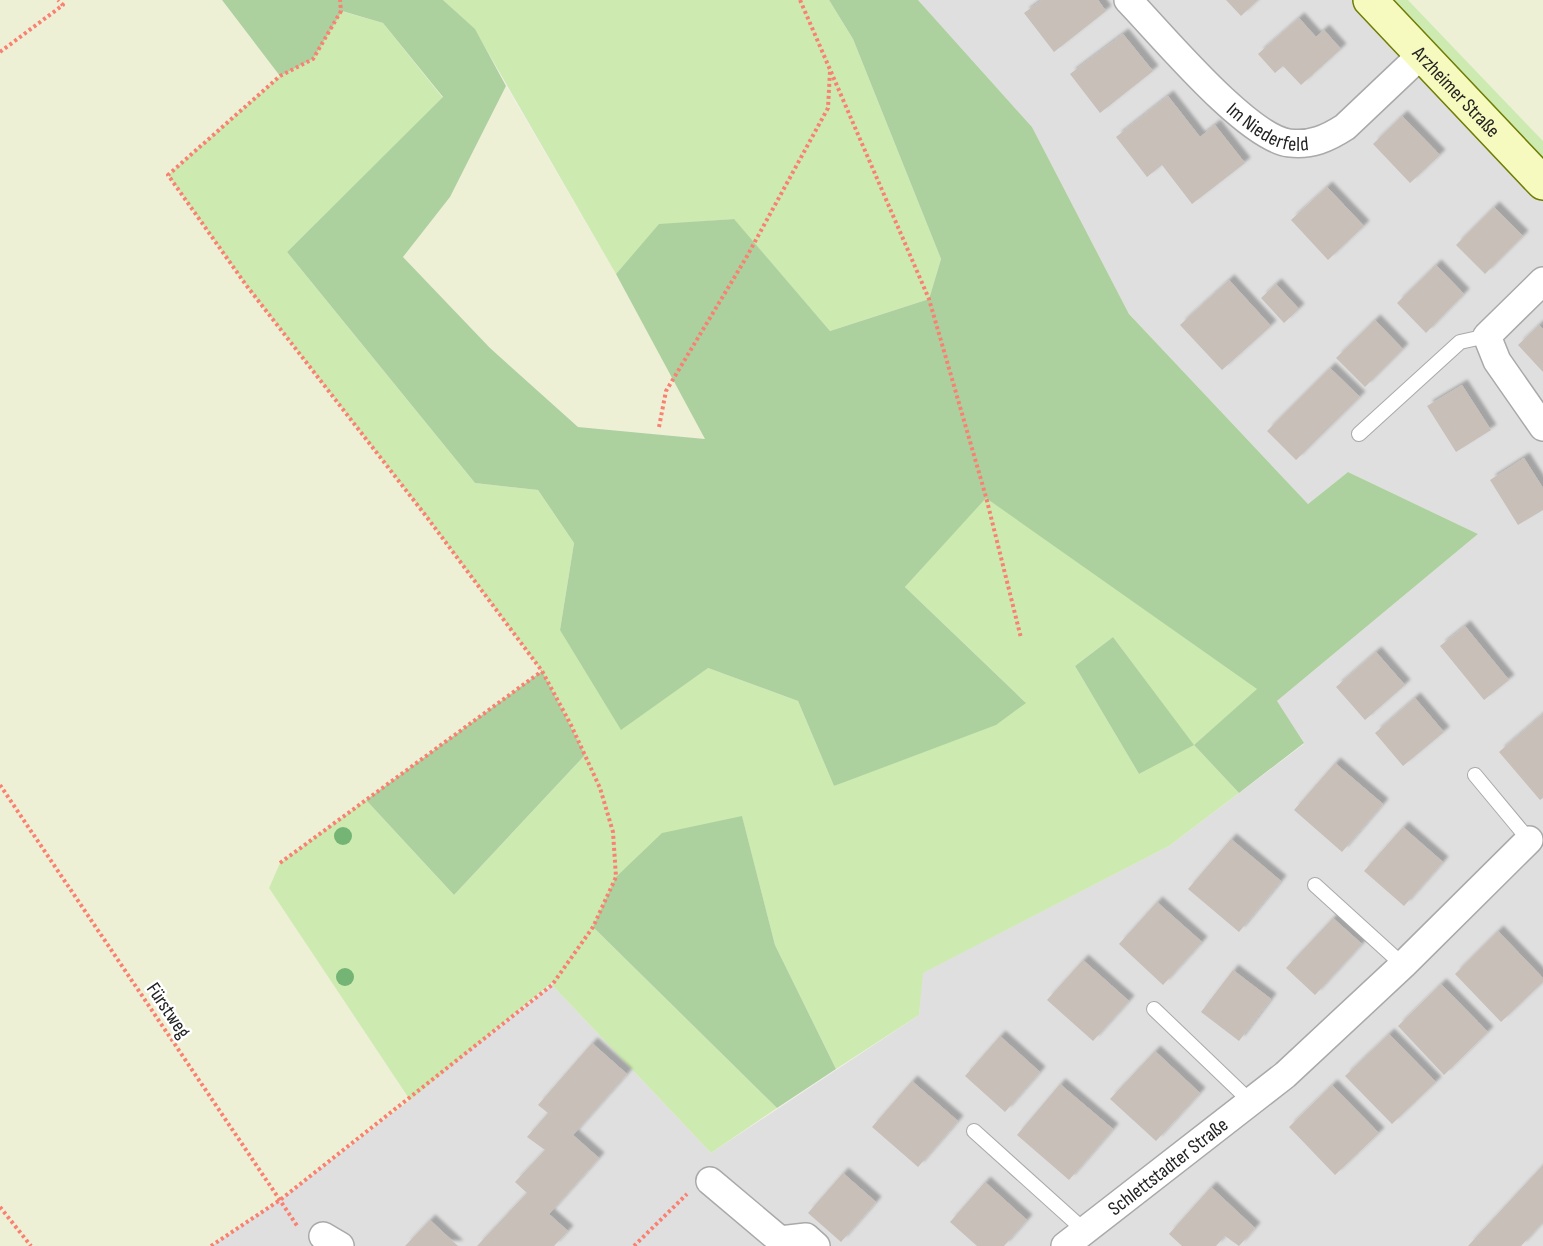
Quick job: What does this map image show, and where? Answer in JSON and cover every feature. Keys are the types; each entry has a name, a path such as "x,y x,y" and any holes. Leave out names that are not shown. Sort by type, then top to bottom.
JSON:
{"street":[{"name":"Im Niederfeld","path":"1128,0 1221,96 1255,127 1270,138 1287,143 1304,144 1320,141 1339,131 1421,54"},
{"name":"Arzheimer Straße","path":"1370,0 1543,183"},
{"path":"1543,281 1487,336 1497,360 1543,427"},
{"name":"Schlettstadter Straße","path":"1075,1238 1285,1075 1403,964 1529,840"},
{"path":"710,1181 780,1240 806,1237 816,1246"}],"lane":[{"path":"1359,434 1460,342 1487,336"},
{"name":"Schlettstadter Straße","path":"1474,775 1529,840"},
{"path":"1315,885 1403,964"},
{"path":"1154,1009 1251,1102"},
{"name":"Schlettstadter Straße","path":"974,1131 1075,1238"}],"path":[{"path":"0,52 63,5 58,0"},
{"path":"211,1246 280,1200 552,985 593,927 616,878 613,832 600,788 572,725 542,671 426,516 246,285 168,175 280,76 313,60 342,11 340,0"},
{"path":"800,0 929,299 986,497 1021,638"},
{"path":"659,427 666,391 746,258 828,108 831,68"},
{"path":"279,863 542,671"},
{"name":"Fürstweg","path":"0,785 300,1230 332,1241"},
{"path":"634,1246 681,1198 710,1181"},
{"path":"0,1207 32,1246"}],"shaded area":[{"path":"918,0 1370,0 1543,182 1543,1246 211,1246 280,1200 552,985 711,1153 919,1015 922,973 1169,846 1304,744 1276,702 1478,534 1348,472 1308,504 1129,314 1032,127"}],"green space":[{"path":"0,0 222,0 280,76 168,176 246,285 426,516 542,671 280,863 269,888 410,1100 280,1200 211,1246 0,1246"},
{"path":"222,0 443,0 475,29 506,86 450,197 403,257 490,348 578,427 705,439 616,274 659,224 734,219 830,331 929,299 941,259 853,39 829,0 918,0 1032,127 1129,314 1308,504 1348,472 1478,534 1277,701 1304,743 1239,793 1194,745 1257,689 986,498 905,587 1026,703 996,725 834,786 798,701 708,668 621,730 560,630 574,543 538,490 475,483 287,252 443,97 383,23 342,11 313,59 280,76"},
{"path":"443,0 829,0 853,39 941,259 929,299 830,331 733,219 659,225 616,274 475,30"},
{"path":"1370,0 1408,0 1543,141 1543,183"},
{"path":"1408,0 1543,0 1543,141 1491,86"},
{"path":"341,11 383,23 443,98 287,252 475,483 538,490 574,543 560,630 708,668 798,701 834,786 1025,702 905,587 986,497 1258,689 1194,745 1239,793 1169,846 923,973 919,1015 836,1069 775,945 742,817 593,927 777,1108 711,1153 552,985 554,981 410,1100 269,888 280,863 366,800 454,895 585,755 542,671 426,516 246,285 168,175 280,76 313,59","holes":["1113,637 1193,745 1139,774 1075,666"]},
{"path":"506,86 616,274 706,439 578,427 490,348 403,257 450,197"},
{"path":"1113,637 1194,745 1139,774 1075,666"},
{"path":"542,671 585,755 454,895 366,800"},
{"path":"742,816 775,945 836,1069 777,1108 593,927 616,877 662,833"}],"building":[{"path":"1042,0 1098,0 1106,11 1054,52 1024,13"},
{"path":"1226,0 1258,0 1241,16"},
{"path":"1299,18 1316,37 1324,30 1341,49 1301,85 1283,66 1275,73 1258,54"},
{"path":"1123,34 1153,71 1100,113 1070,74"},
{"path":"1168,96 1200,137 1215,125 1245,163 1192,204 1162,165 1147,177 1116,137"},
{"path":"1402,116 1440,155 1410,183 1373,144"},
{"path":"1327,187 1364,226 1328,260 1291,220"},
{"path":"1494,207 1523,236 1485,274 1456,245"},
{"path":"1436,265 1464,294 1426,333 1397,303"},
{"path":"1229,280 1271,326 1222,370 1180,325"},
{"path":"1276,284 1299,309 1284,323 1261,298"},
{"path":"1375,320 1403,349 1365,387 1336,358"},
{"path":"1539,325 1543,329 1543,372 1518,345"},
{"path":"1330,368 1360,397 1296,460 1267,431"},
{"path":"1462,385 1491,430 1456,452 1427,406"},
{"path":"1524,458 1543,488 1543,510 1518,525 1490,480"},
{"path":"1465,626 1509,680 1484,700 1440,646"},
{"path":"1376,652 1405,685 1365,720 1336,687"},
{"path":"1415,698 1444,732 1403,766 1375,733"},
{"path":"1543,714 1543,798 1540,800 1499,752"},
{"path":"1335,763 1383,804 1342,852 1294,810"},
{"path":"1403,827 1443,862 1404,906 1364,871"},
{"path":"1231,839 1281,881 1239,932 1188,889"},
{"path":"1157,902 1202,942 1163,985 1119,944"},
{"path":"1333,918 1362,944 1315,995 1286,968"},
{"path":"1498,931 1543,978 1543,982 1501,1022 1455,974"},
{"path":"1083,960 1129,1001 1093,1041 1047,1000"},
{"path":"1233,970 1271,999 1239,1041 1201,1012"},
{"path":"1441,984 1488,1032 1444,1075 1398,1026"},
{"path":"1389,1034 1436,1082 1392,1124 1345,1076"},
{"path":"1000,1036 1040,1072 1005,1112 965,1076"},
{"path":"592,1043 627,1074 573,1135 599,1158 549,1214 568,1231 554,1246 477,1246 527,1193 515,1182 545,1150 527,1137 548,1113 538,1105"},
{"path":"1155,1051 1200,1093 1156,1141 1110,1099"},
{"path":"912,1081 958,1121 918,1167 872,1127"},
{"path":"1060,1084 1113,1129 1069,1180 1017,1135"},
{"path":"1332,1085 1379,1133 1335,1175 1289,1127"},
{"path":"1543,1165 1543,1222 1521,1246 1468,1246"},
{"path":"843,1173 876,1202 841,1242 808,1213"},
{"path":"985,1182 1027,1220 1004,1246 977,1246 950,1222"},
{"path":"1211,1187 1255,1228 1239,1246 1225,1236 1216,1246 1182,1246 1169,1234"},
{"path":"430,1220 458,1246 405,1246"}]}
